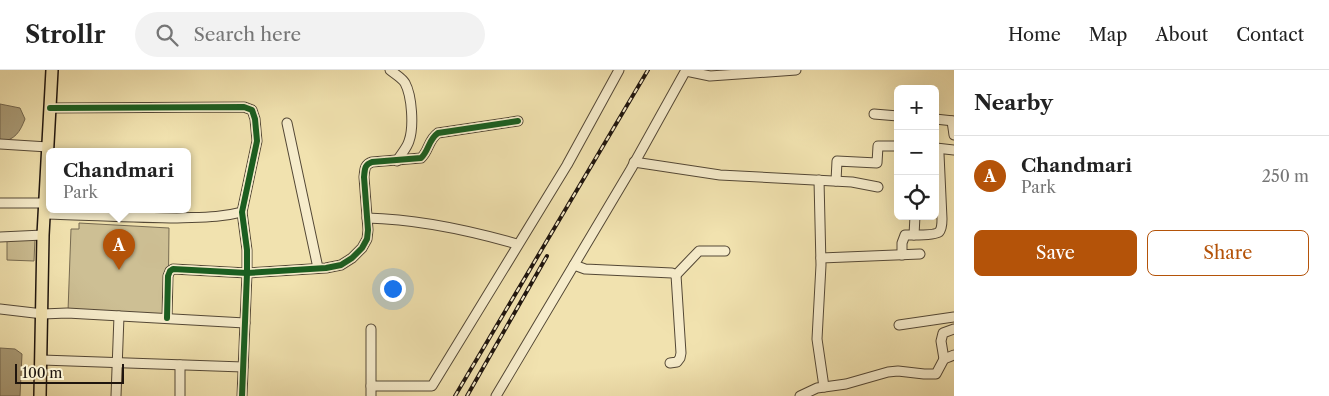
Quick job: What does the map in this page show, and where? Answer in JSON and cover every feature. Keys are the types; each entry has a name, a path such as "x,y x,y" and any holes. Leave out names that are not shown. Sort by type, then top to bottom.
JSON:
{"main road":[{"path":"48,147 52,70"},
{"path":"40,396 43,235 46,188"}],"street":[{"path":"427,396 517,244 567,165 619,70"},
{"path":"496,396 686,71 710,76 796,70"},
{"path":"394,71 405,83 412,116 412,131 409,141 397,161"},
{"path":"50,108 244,107 252,110 255,119 257,141 242,212 247,273 242,396"},
{"path":"874,114 894,116"},
{"path":"939,119 953,121 954,135"},
{"path":"167,318 168,276 173,269 247,273 341,265 362,248 366,239 368,230 365,168 367,164 421,158 426,154 433,137 438,133 518,121"},
{"path":"287,123 318,268"},
{"path":"0,144 48,147"},
{"path":"836,181 837,161 878,164 878,146 894,146"},
{"path":"939,148 954,150"},
{"path":"902,255 902,238 905,236 933,234 941,229 939,154"},
{"path":"634,162 720,175 852,182 878,187"},
{"path":"819,180 821,258 817,339 824,387"},
{"path":"0,203 45,208"},
{"path":"86,213 128,218 224,217 242,212"},
{"path":"367,218 402,220 470,230 517,244"},
{"path":"914,235 915,220"},
{"path":"0,237 43,235"},
{"path":"670,363 677,362 681,353 676,275 699,251 725,251"},
{"path":"821,258 920,254"},
{"path":"574,265 585,269 672,272 676,275"},
{"path":"0,308 43,314 67,313 245,323"},
{"path":"116,396 120,316"},
{"path":"899,325 954,317"},
{"path":"371,329 371,391 432,386"},
{"path":"800,396 817,388 846,384 888,372 936,374 944,359 942,336 944,333 954,329"},
{"path":"944,359 954,355"},
{"path":"42,360 243,367"},
{"path":"180,365 180,396"}],"shaded area":[{"path":"0,104 20,108 25,119 16,135 0,142"},
{"path":"79,223 169,228 168,317 68,311 71,229 79,229"},
{"path":"7,238 35,238 34,261 7,260"},
{"path":"0,348 15,349 22,354 20,396 0,396"}],"railway":[{"path":"455,396 648,70"},
{"path":"467,396 547,256"}],"cycle path":[{"path":"50,108 244,107 252,110 255,119 257,141 242,212 247,250 242,396"},
{"path":"167,318 168,276 173,269 247,273 326,268 341,265 352,258 362,248 367,239 364,177 365,168 368,164 372,162 421,158 432,139 438,133 518,121"}],"place":[{"name":"Chandmari","path":"119,270"}]}
